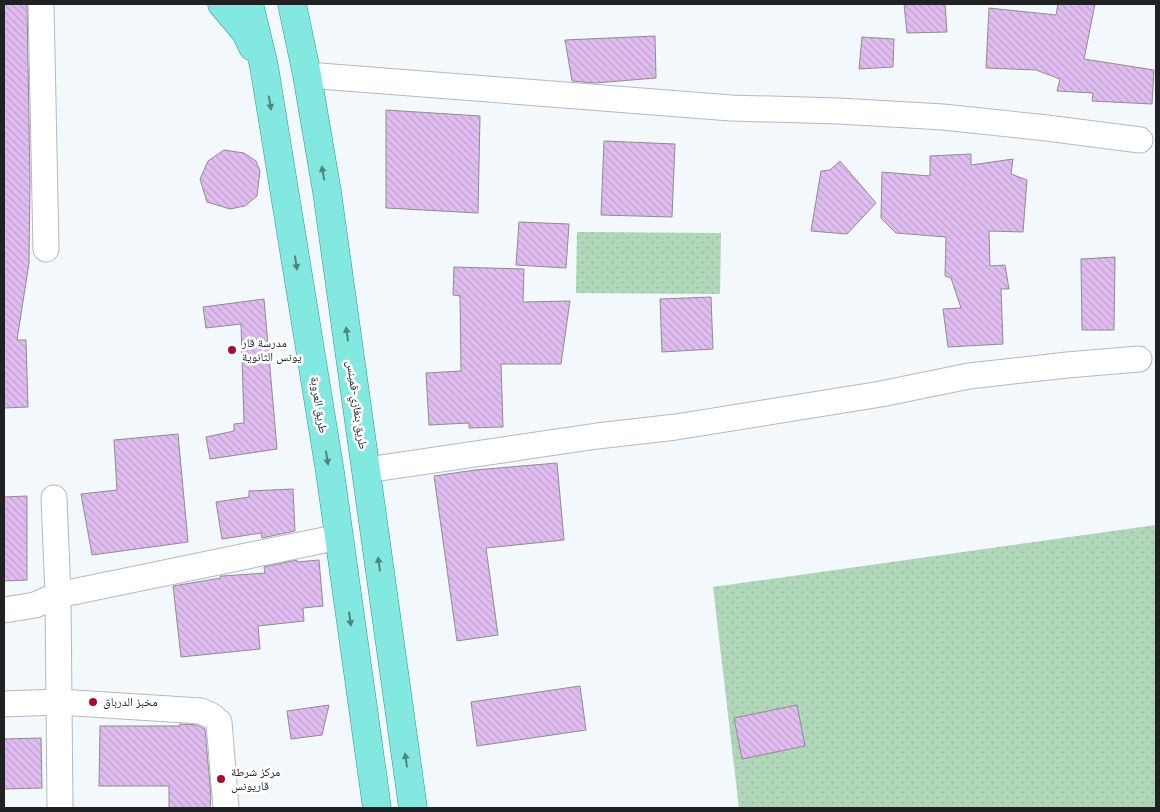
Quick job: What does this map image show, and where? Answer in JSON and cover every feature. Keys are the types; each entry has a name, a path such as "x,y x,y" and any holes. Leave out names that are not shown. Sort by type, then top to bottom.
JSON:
{"main road":[{"path":"222,4 245,31 264,66"},
{"name":"طريق العروبة","path":"249,4 264,66 330,472 377,808"},
{"name":"طريق بنغازي-قمينس","path":"292,4 307,75 327,192 413,808"}],"street":[{"path":"41,4 46,249"},
{"path":"307,75 730,108 943,116 1140,140"},
{"path":"367,470 597,436 676,428 881,394 969,376 1067,364 1139,359"},
{"path":"54,498 58,595 60,808"},
{"path":"4,610 35,606 58,595 338,537"},
{"path":"4,704 59,702 201,711 212,716 219,722 221,735 226,808"}],"green space":[{"path":"577,232 721,233 720,294 576,293"},
{"path":"1156,525 1156,808 739,808 713,587"}],"building":[{"path":"4,4 27,4 30,181 29,263 17,340 26,340 28,407 4,408"},
{"path":"904,4 945,4 947,32 907,33"},
{"path":"1058,4 1095,4 1084,59 1154,70 1152,104 1092,101 1093,93 1057,91 1060,79 1036,70 986,68 989,8 1056,15"},
{"path":"655,36 656,78 595,83 572,81 565,40"},
{"path":"862,37 894,39 893,67 859,69"},
{"path":"386,110 480,116 478,213 386,208"},
{"path":"604,141 675,144 672,217 601,215"},
{"path":"224,150 244,153 256,161 260,171 257,196 245,206 230,209 207,202 200,179 208,161"},
{"path":"971,154 971,165 1013,159 1011,174 1027,180 1023,232 989,231 990,266 1005,265 1009,289 1001,289 1003,344 948,347 943,309 961,308 951,278 945,276 946,237 896,233 881,218 882,172 930,176 930,156"},
{"path":"840,161 876,203 847,234 811,231 821,171 830,170"},
{"path":"519,222 569,224 566,268 516,265"},
{"path":"1115,257 1114,330 1082,330 1081,259"},
{"path":"454,267 524,269 523,302 570,301 561,364 501,364 503,427 469,428 469,423 429,425 426,373 461,371 460,296 453,295"},
{"path":"711,297 713,349 662,352 660,299"},
{"path":"264,299 277,449 210,459 206,437 234,431 234,424 244,423 241,324 206,328 203,307"},
{"path":"178,434 188,542 92,555 81,494 117,490 114,440"},
{"path":"557,463 564,540 486,548 498,635 457,641 434,476 475,470"},
{"path":"293,489 295,531 262,538 261,533 222,539 216,502 249,497 249,491"},
{"path":"27,496 27,580 4,581 4,497"},
{"path":"297,560 297,562 319,560 323,606 303,608 304,621 258,626 260,649 181,657 173,586 221,578 220,576 265,573 264,567"},
{"path":"580,686 586,730 477,746 471,702"},
{"path":"329,705 322,735 291,739 287,711"},
{"path":"797,705 805,746 742,759 734,718"},
{"path":"180,724 197,725 205,729 211,797 210,808 169,808 169,786 99,786 100,726 180,726"},
{"path":"41,738 42,788 4,789 4,739"}],"place":[{"name":"مدرسة قار يونس الثانوية","path":"232,350"},
{"name":"مخبز الدرباق","path":"93,702"},
{"name":"مركز شرطة قاريونس","path":"221,779"}]}
